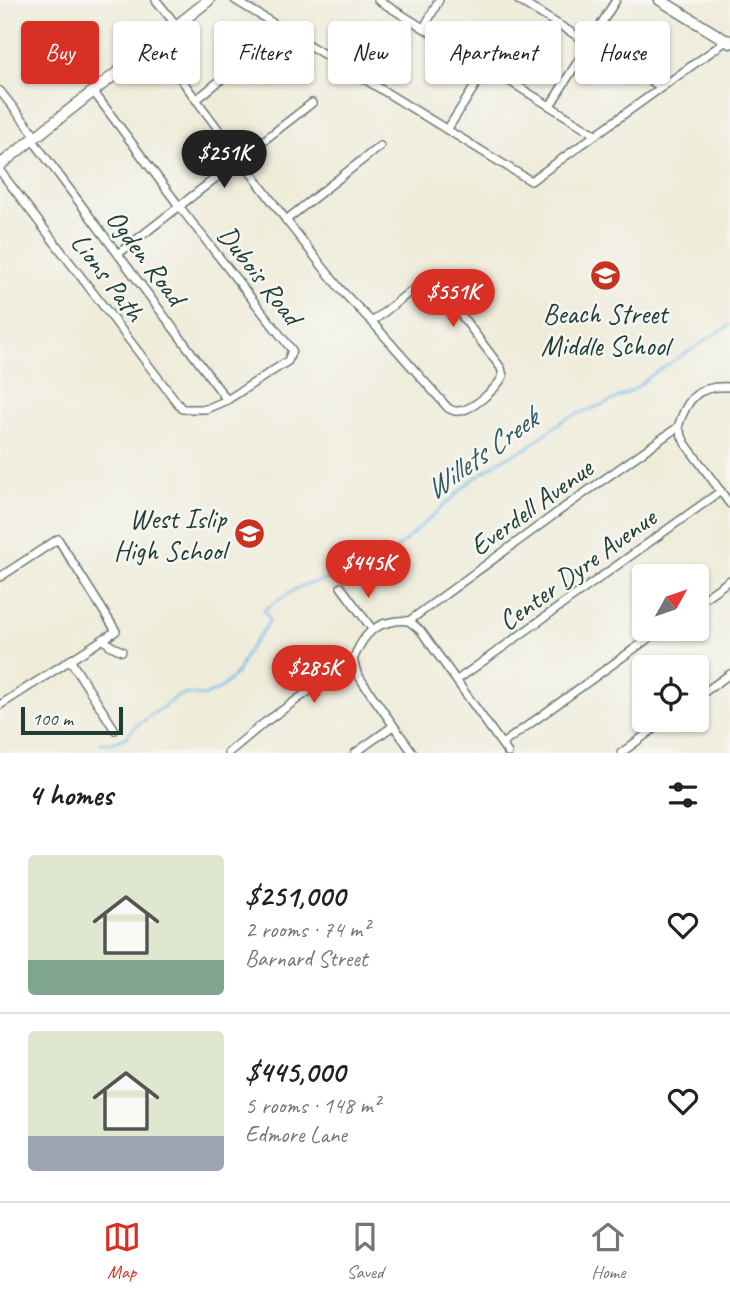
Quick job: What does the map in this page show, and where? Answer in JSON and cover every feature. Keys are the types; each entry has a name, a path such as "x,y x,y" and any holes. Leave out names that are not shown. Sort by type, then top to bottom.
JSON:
{"main road":[{"path":"183,21 209,0"},
{"path":"660,0 728,41"},
{"path":"0,165 113,76"}],"street":[{"path":"156,0 173,21"},
{"path":"235,0 531,181 728,41"},
{"path":"378,0 424,28 439,0"},
{"path":"519,0 575,34"},
{"path":"603,21 616,0"},
{"path":"550,106 575,67"},
{"path":"184,84 341,290 448,408 456,412 467,410 494,389 503,376 501,368 435,283 426,282 372,322"},
{"path":"196,100 216,84"},
{"path":"447,130 476,84"},
{"path":"514,84 595,134"},
{"path":"656,84 661,87"},
{"name":"Ogden Road","path":"0,90 227,400"},
{"name":"Dubois Road","path":"93,91 292,350 288,361 227,400"},
{"path":"118,254 312,103"},
{"path":"286,220 380,146"},
{"name":"Lions Path","path":"0,171 182,409 206,409 227,400"},
{"path":"730,387 698,392 691,399 678,427 685,443 730,504"},
{"name":"Everdell Avenue","path":"410,621 678,427"},
{"name":"Center Dyre Avenue","path":"457,680 721,491"},
{"path":"0,578 58,539 116,631 0,705"},
{"path":"709,595 730,580"},
{"path":"341,587 372,629"},
{"path":"228,753 264,723 353,660 358,646 372,629 384,623 410,621 421,631 508,753"},
{"path":"103,639 110,646 122,651"},
{"path":"502,744 645,641"},
{"path":"71,660 115,730"},
{"path":"353,660 364,684 413,753"},
{"path":"709,689 730,674"},
{"path":"355,753 393,726"},
{"path":"621,753 649,732"}],"waterway":[{"name":"Willets Creek","path":"100,743 112,743 126,737 136,726 178,696 204,696 220,689 237,673 247,652 269,622 264,611 266,608 301,586 364,571 395,550 471,481 499,461 525,449 565,419 633,390 653,374 730,325"}],"place":[{"name":"Beach Street Middle School","path":"605,276"},
{"name":"West Islip High School","path":"249,534"}]}
